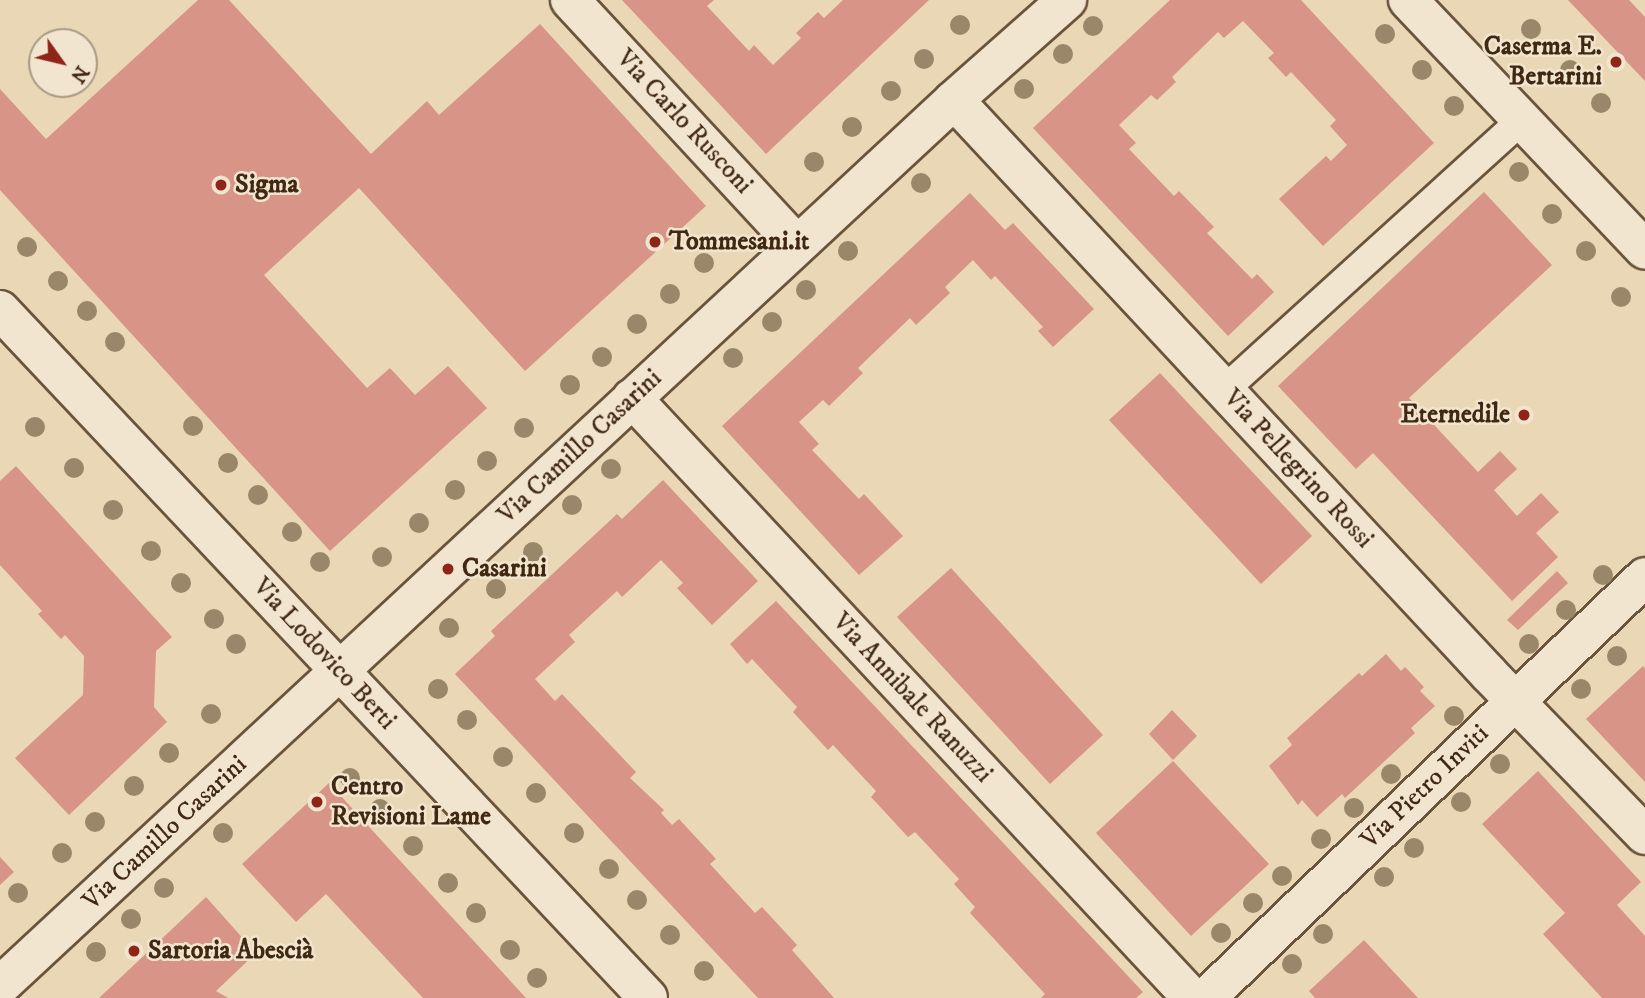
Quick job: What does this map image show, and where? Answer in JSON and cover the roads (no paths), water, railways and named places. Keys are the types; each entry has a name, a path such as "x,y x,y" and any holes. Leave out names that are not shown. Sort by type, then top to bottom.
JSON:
{"street":[{"name":"Via Carlo Rusconi","path":"570,0 797,245"},
{"name":"Via Camillo Casarini","path":"0,986 1047,12 1067,0"},
{"path":"1408,0 1645,250"},
{"name":"Via Pellegrino Rossi","path":"954,100 1515,701 1645,835"},
{"name":"Via Lodovico Berti","path":"0,310 648,998"},
{"name":"Via Annibale Ranuzzi","path":"632,398 1192,998"},
{"name":"Via Pietro Inviti","path":"1206,998 1645,577"}],"lane":[{"path":"1224,390 1522,120"}],"place":[{"name":"Caserma E. Bertarini","path":"1616,62"},
{"name":"Sigma","path":"221,185"},
{"name":"Tommesani.it","path":"655,242"},
{"name":"Eternedile","path":"1524,415"},
{"name":"Casarini","path":"448,569"},
{"name":"Centro Revisioni Lame","path":"317,802"},
{"name":"Sartoria Abescià","path":"134,951"}]}
